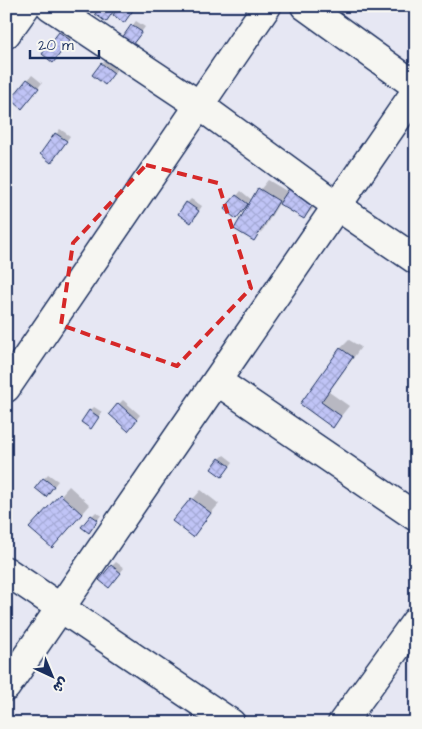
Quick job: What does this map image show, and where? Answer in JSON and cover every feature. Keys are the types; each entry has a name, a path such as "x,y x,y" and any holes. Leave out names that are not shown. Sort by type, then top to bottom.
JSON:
{"street":[{"path":"6,34 26,6"},
{"path":"50,6 199,105 337,206 416,260"},
{"path":"6,388 267,6"},
{"path":"305,6 416,86"},
{"path":"6,687 416,91"},
{"path":"217,381 416,518"},
{"path":"6,571 231,723"},
{"path":"342,723 416,621"}],"highlighted area":[{"path":"146,165 218,183 251,288 177,366 61,325 73,243"}],"building":[{"path":"100,6 117,6 106,22 95,14"},
{"path":"119,6 131,6 134,9 124,23 113,15"},
{"path":"131,25 142,32 132,45 122,38"},
{"path":"59,32 70,40 53,63 42,54"},
{"path":"101,63 114,73 105,85 92,75"},
{"path":"27,79 39,88 22,109 11,99"},
{"path":"55,133 67,141 51,163 40,154"},
{"path":"290,187 315,201 304,219 279,204"},
{"path":"258,188 279,201 254,241 234,229"},
{"path":"236,195 248,204 236,219 224,209"},
{"path":"186,202 199,211 191,223 178,214"},
{"path":"340,348 353,357 321,402 341,416 333,428 300,404"},
{"path":"118,403 137,420 128,431 109,414"},
{"path":"89,410 99,417 91,429 81,422"},
{"path":"219,458 230,466 222,477 211,469"},
{"path":"43,478 54,486 46,497 35,488"},
{"path":"60,494 82,514 52,548 29,528"},
{"path":"191,498 211,513 193,537 172,521"},
{"path":"91,515 98,520 89,533 81,527"},
{"path":"111,565 121,573 109,588 99,580"}]}
